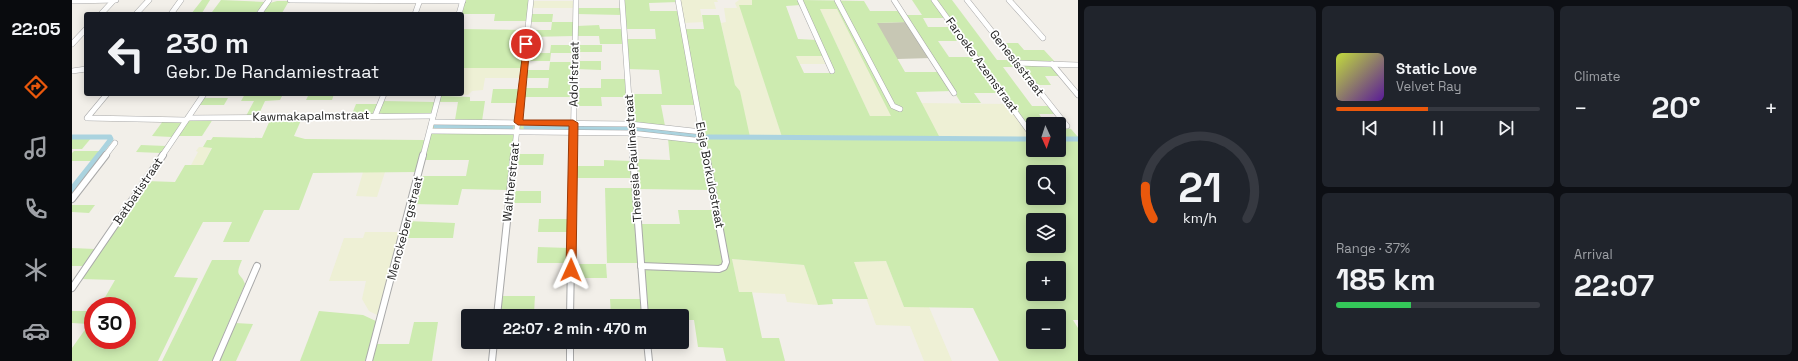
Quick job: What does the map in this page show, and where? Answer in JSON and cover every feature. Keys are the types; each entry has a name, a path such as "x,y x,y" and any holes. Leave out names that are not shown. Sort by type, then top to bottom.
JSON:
{"street":[{"path":"72,1 115,0"},
{"path":"103,12 115,0"},
{"path":"138,12 149,0"},
{"path":"172,12 181,0"},
{"path":"260,12 269,0"},
{"path":"290,0 463,0 460,12"},
{"path":"416,12 420,0"},
{"name":"Waltherstraat","path":"498,309 531,0"},
{"name":"Adolfstraat","path":"570,309 576,0"},
{"name":"Theresia Paulinastraat","path":"622,0 630,133 644,309"},
{"name":"Elsje Borkulostraat","path":"641,266 719,269 724,267 726,262 726,254 703,141 678,0"},
{"path":"800,0 832,71"},
{"path":"837,0 893,106 900,109"},
{"path":"894,0 954,93"},
{"name":"Faroeke Azemstraat","path":"934,0 1026,126"},
{"name":"Genesisstraat","path":"967,0 1067,126"},
{"path":"1009,0 1043,38"},
{"path":"72,44 84,31"},
{"path":"1017,63 1078,65"},
{"path":"1052,64 1078,95"},
{"path":"72,71 84,69"},
{"name":"Kawmakapalmstraat","path":"105,96 87,118 187,119 375,116 518,122 630,124 702,132"},
{"name":"Batbatistraat","path":"72,288 203,96"},
{"path":"375,116 383,96"},
{"name":"Menckebergstraat","path":"369,361 438,96"},
{"path":"430,131 630,133 703,141"},
{"path":"72,199 115,143"},
{"path":"216,361 257,266"},
{"path":"492,361 493,349"},
{"path":"570,349 570,361"},
{"path":"648,349 649,361"}],"shaded area":[{"path":"680,0 717,0 718,2 714,2 716,9 700,9 703,22 684,23"},
{"path":"739,0 752,0 752,5 740,5 782,137 749,137 740,91 735,85 721,23 726,22 724,8 737,8 735,3"},
{"path":"533,1 575,1 574,8 533,8"},
{"path":"820,9 837,9 892,116 870,116"},
{"path":"907,22 931,58 897,59 876,23"},
{"path":"796,56 824,56 827,64 800,64"},
{"path":"464,68 522,68 521,78 485,78 483,90 472,91 468,95 464,95"},
{"path":"920,103 1008,104 1026,128 1026,139 939,138"},
{"path":"199,147 212,147 203,165 191,165 198,152 196,151"},
{"path":"363,172 385,172 377,197 356,196"},
{"path":"365,232 400,232 379,316 369,311 362,299 366,281 329,281 344,238 363,238"},
{"path":"732,259 804,265 818,305 787,302 785,294 739,292"},
{"path":"886,261 904,307 929,307 952,361 924,361 910,326 876,325 853,262"}],"green space":[{"path":"202,0 210,0 203,12 193,12"},
{"path":"221,0 265,2 258,12 212,12"},
{"path":"465,0 530,0 528,21 494,21 495,14 464,14 464,12 462,12"},
{"path":"624,0 678,0 678,2 649,3 650,11 680,11 695,105 661,105 665,126 632,122 630,94 662,94 659,70 628,69 626,39 656,39 655,29 626,29"},
{"path":"752,0 799,0 801,5 786,6 798,39 817,40 824,56 796,56 804,73 834,73 801,0 864,1 870,11 900,11 907,22 877,23 905,72 940,72 952,91 916,92 940,138 1026,139 1026,157 1066,157 1066,128 1071,129 1078,137 1078,320 1073,320 1078,328 1078,361 999,361 973,308 904,307 886,261 854,262 868,299 832,299 833,304 818,305 804,265 732,259 739,292 752,292 762,338 779,338 785,361 726,361 723,348 698,347 694,320 689,320 689,309 647,309 644,268 719,270 728,259 704,140 685,29 704,29 702,15 719,15 735,85 740,91 750,137 782,137 739,5 752,5","holes":["820,9 837,9 891,116 870,116"]},
{"path":"912,0 933,0 946,18 923,18 928,27 953,27 963,41 938,41 949,57 975,57 1001,93 974,93 981,103 961,103 906,15 922,15"},
{"path":"935,0 952,0 997,60 1013,60 1019,67 1003,67 1032,106 1049,106 1056,114 1039,114 1041,117 1026,117 1026,124"},
{"path":"277,1 289,1 283,12 263,12 270,3"},
{"path":"578,8 620,8 621,15 577,14"},
{"path":"531,14 553,14 552,22 530,22"},
{"path":"552,22 574,22 573,36 529,37 530,30 551,30"},
{"path":"599,25 600,29 622,29 623,44 600,44 599,36 577,36 577,26"},
{"path":"464,29 527,30 522,68 464,68"},
{"path":"1002,43 1018,43 1024,50 1044,50 1056,63 1019,62"},
{"path":"551,45 574,45 573,53 550,53"},
{"path":"577,45 602,45 602,52 577,52"},
{"path":"527,53 551,53 550,61 526,61"},
{"path":"577,61 601,61 601,70 577,69"},
{"path":"550,62 573,62 572,97 523,97 524,88 548,88 549,78 525,78 526,70 549,70"},
{"path":"1021,64 1049,65 1061,76 1045,76 1051,85 1036,85"},
{"path":"601,79 625,79 626,97 601,97 602,106 576,106 576,88 601,88"},
{"path":"493,89 519,89 518,103 491,103"},
{"path":"244,96 282,96 280,100 265,101 258,116 246,116 254,101 241,101"},
{"path":"308,96 333,96 332,100 306,100"},
{"path":"441,96 470,97 470,101 485,101 482,121 455,120 458,102 439,102"},
{"path":"204,98 228,98 224,105 198,105"},
{"path":"383,101 436,102 433,112 429,114 383,114 380,113 379,110"},
{"path":"356,104 378,104 372,114 352,114"},
{"path":"271,118 302,118 294,136 305,139 425,140 417,172 313,173 299,210 264,210 249,242 223,242 232,222 203,222 174,277 198,278 158,361 72,361 72,348 84,331 84,349 136,349 136,297 105,297 115,280 81,279 146,181 175,182 185,165 203,165 212,148 203,147 207,140 211,140 213,137 262,138"},
{"path":"213,119 202,136 177,136 189,121"},
{"path":"163,121 182,122 172,137 152,136"},
{"path":"433,125 515,125 513,130 432,130"},
{"path":"520,125 571,126 571,129 569,131 520,130"},
{"path":"576,125 628,127 627,131 576,131"},
{"path":"632,125 701,133 701,139 632,131"},
{"path":"514,133 508,190 462,189 458,205 412,204 420,176 466,176 469,160 423,160 431,134"},
{"path":"72,137 92,137 82,149 72,149"},
{"path":"668,138 701,142 712,190 638,189 635,159 670,160"},
{"path":"141,145 166,146 161,153 136,152"},
{"path":"74,151 101,151 93,161 72,161 72,153"},
{"path":"516,154 544,154 543,165 515,165"},
{"path":"604,160 631,161 632,178 575,178 575,166 604,166"},
{"path":"605,188 633,188 639,263 607,263"},
{"path":"512,191 541,191 541,203 511,203"},
{"path":"72,205 95,205 89,213 72,212"},
{"path":"678,210 716,210 725,256 722,266 645,264 643,262 640,224 680,224"},
{"path":"539,219 570,219 570,232 538,232"},
{"path":"407,221 455,223 453,238 403,238"},
{"path":"538,247 569,248 569,263 537,263"},
{"path":"72,248 95,249 83,266 72,266"},
{"path":"212,260 242,260 238,272 245,284 214,357 212,361 162,361"},
{"path":"575,264 606,264 607,278 574,278"},
{"path":"501,296 535,296 534,309 499,309"},
{"path":"610,299 641,299 642,309 611,309"},
{"path":"72,311 84,311 84,324 72,323"},
{"path":"319,311 363,315 378,322 365,361 300,361"},
{"path":"414,322 438,322 432,361 371,361 376,344 409,344"},
{"path":"235,323 253,324 236,361 216,361"}],"waterway":[{"path":"436,126 511,127"},
{"path":"526,127 569,128"},
{"path":"578,128 626,128"},
{"path":"634,128 696,136"},
{"path":"72,137 110,137 111,139 98,156"},
{"path":"708,137 1026,139"},
{"path":"1066,139 1078,139"},
{"path":"72,189 99,155"}],"route":[{"path":"526,44 518,122 573,123 571,270"}]}
